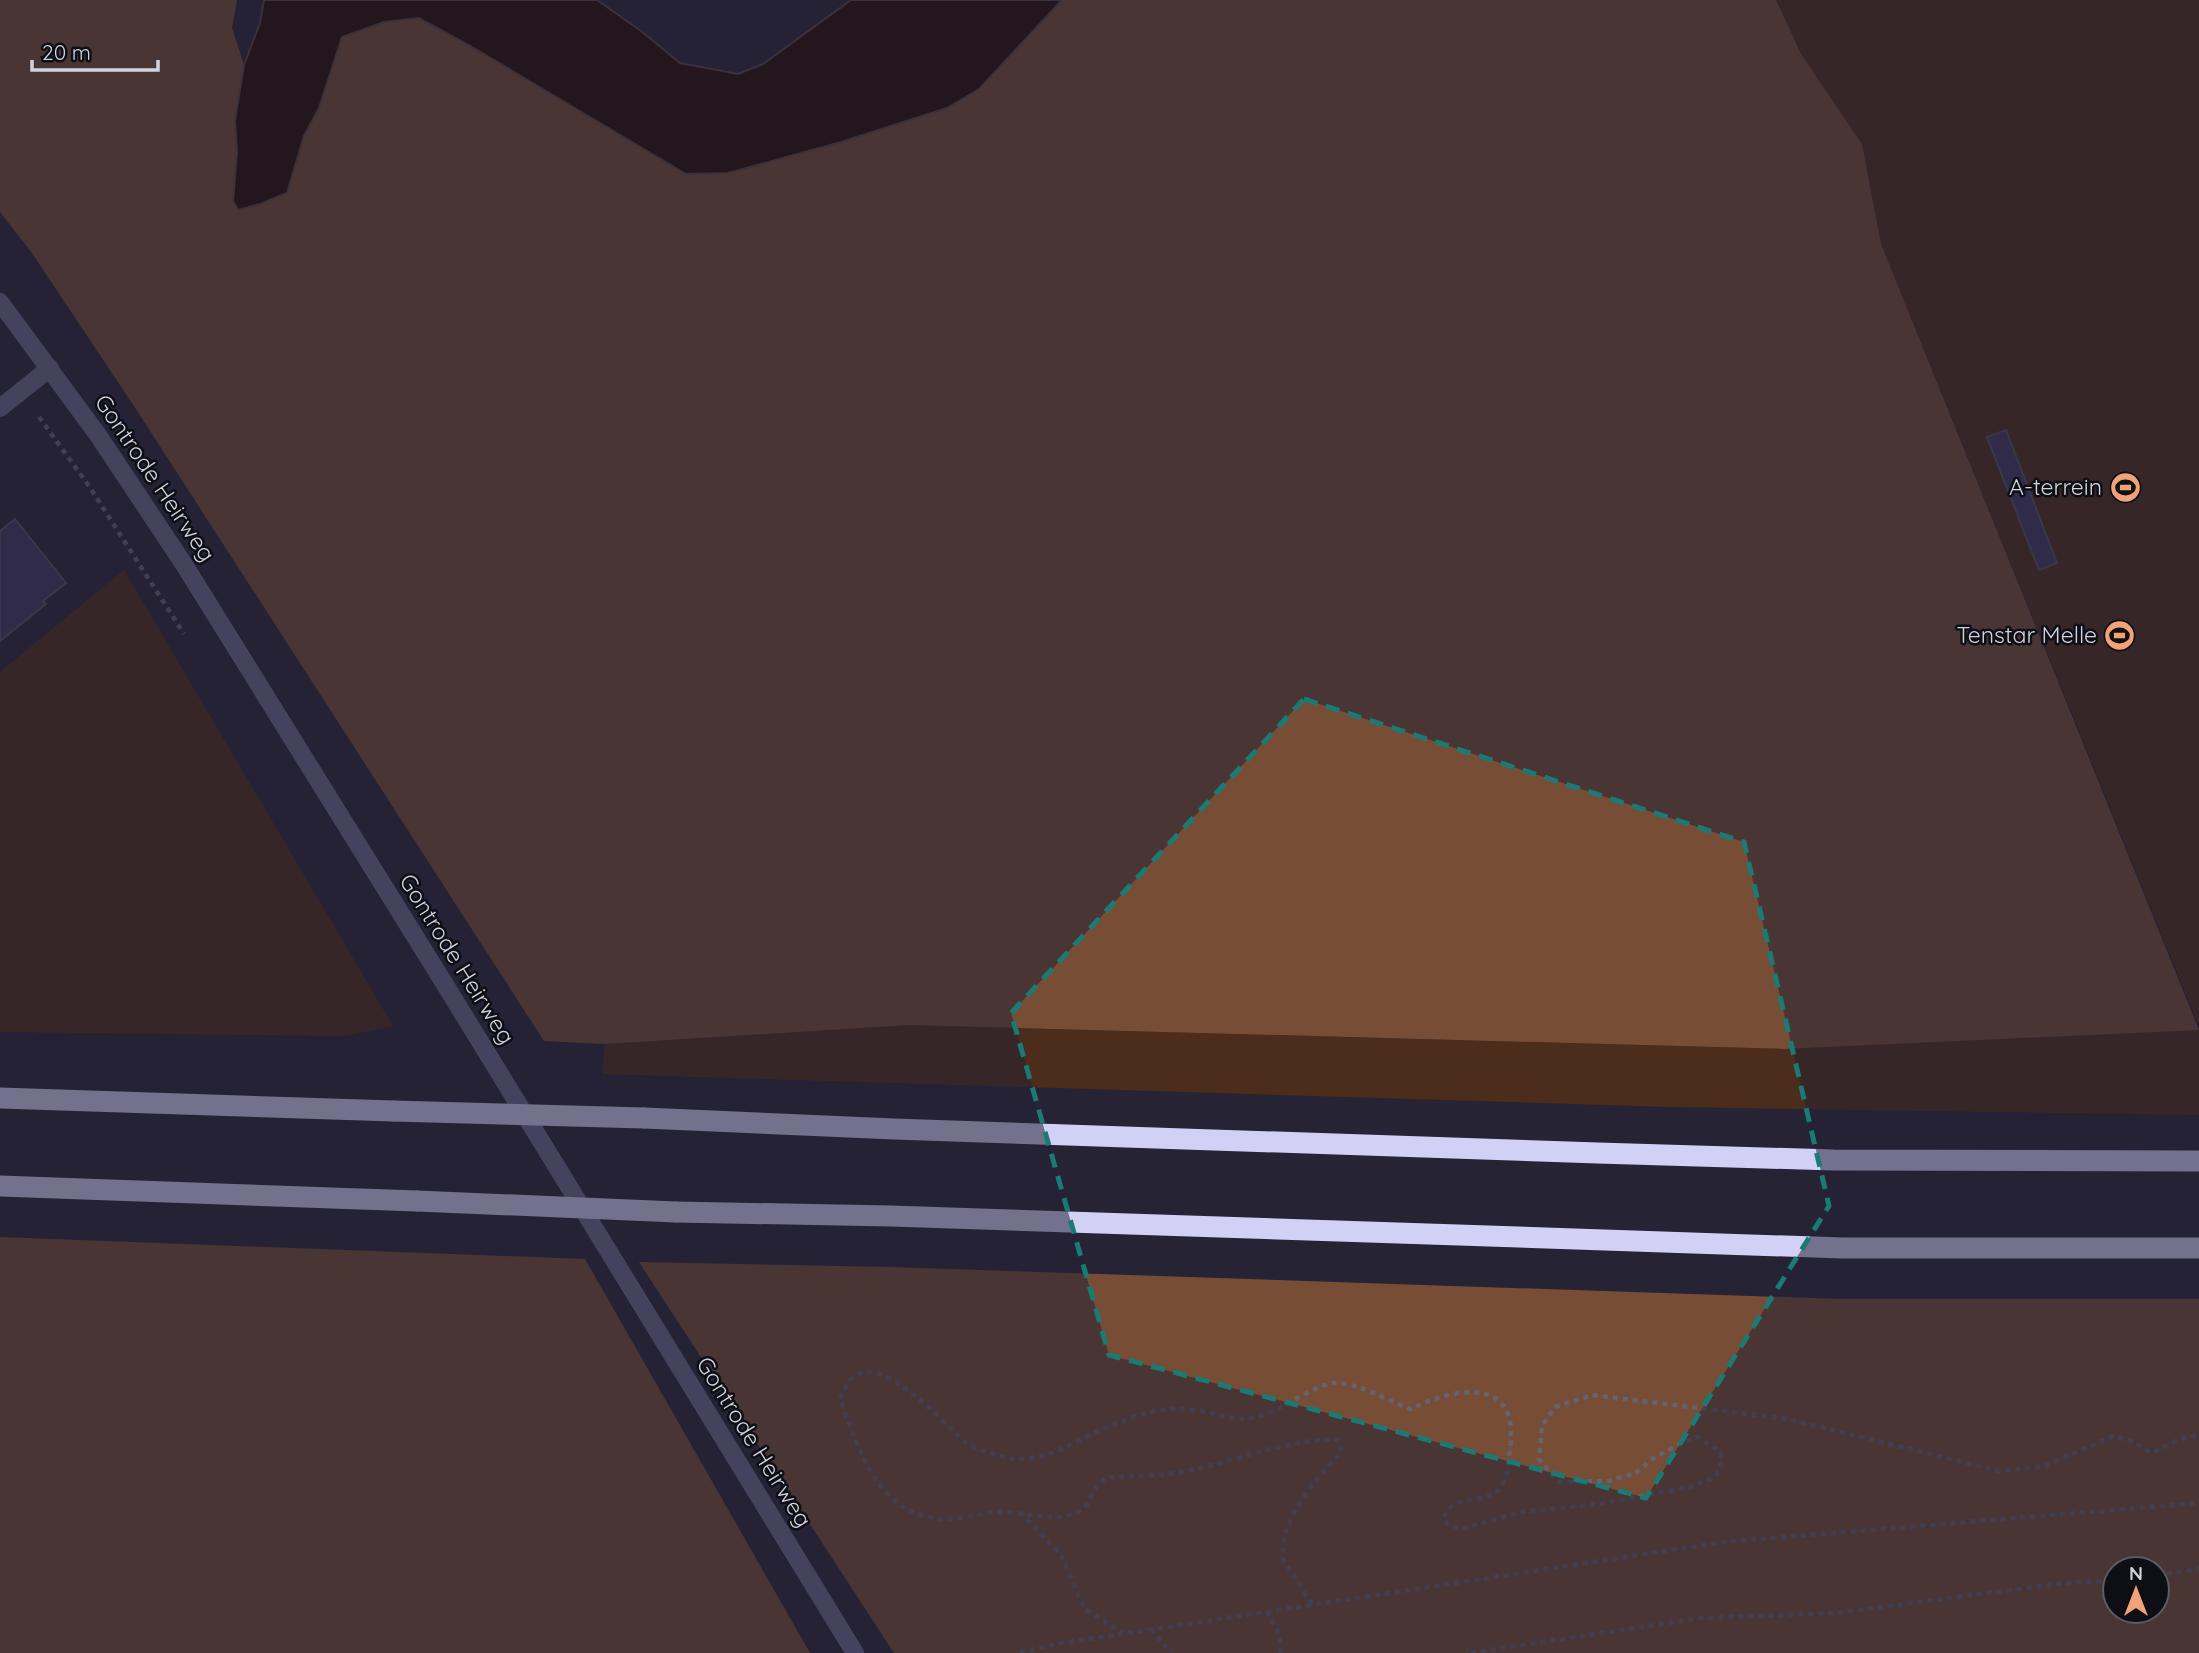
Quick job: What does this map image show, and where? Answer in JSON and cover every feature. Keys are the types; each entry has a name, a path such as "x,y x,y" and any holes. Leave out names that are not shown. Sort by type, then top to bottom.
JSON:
{"highway":[{"path":"0,1098 644,1118 908,1130 1653,1155 1846,1160 2199,1161"},
{"path":"0,1186 676,1212 891,1216 1843,1248 2199,1248"}],"street":[{"name":"Gontrode Heirweg","path":"0,302 98,435 192,578 855,1653"},
{"path":"0,408 50,368"}],"path":[{"path":"20,391 89,486 184,634"},
{"path":"1312,1604 1283,1559 1286,1531 1308,1492 1341,1452 1341,1443 1335,1439 1305,1440 1187,1471 1143,1477 1106,1477 1095,1489 1085,1507 1069,1516 989,1512 964,1519 934,1519 908,1512 882,1491 854,1436 840,1399 851,1379 867,1372 887,1376 917,1396 969,1445 1012,1459 1040,1456 1067,1447 1107,1427 1174,1408 1227,1418 1252,1418 1277,1410 1334,1383 1366,1390 1410,1409 1431,1399 1473,1391 1495,1396 1506,1409 1513,1430 1502,1486 1485,1498 1454,1505 1443,1517 1447,1524 1461,1528 1521,1512 1599,1504 1690,1487 1715,1477 1721,1466 1721,1452 1697,1437 1652,1459 1636,1473 1609,1481 1558,1482 1539,1459 1542,1426 1555,1407 1592,1395 1788,1419 1999,1471 2042,1466 2114,1436 2136,1443 2150,1453 2166,1448 2180,1438 2199,1436"},
{"path":"1020,1653 1123,1633 1724,1542 2199,1503"},
{"path":"1020,1512 1060,1555 1084,1608 1123,1633"},
{"path":"2171,1573 2199,1569"},
{"path":"1471,1653 1701,1618 1837,1613 2064,1583 2101,1582"},
{"path":"1267,1611 1279,1633 1281,1653"},
{"path":"1151,1629 1171,1653"}],"highlighted area":[{"path":"1304,699 1744,842 1829,1206 1646,1498 1109,1355 1011,1013"}],"shaded area":[{"path":"0,0 237,0 232,28 244,65 235,120 237,152 287,193 304,136 319,108 342,37 384,22 419,18 686,174 728,173 841,142 979,89 1062,0 1776,0 1801,54 1862,144 1881,244 2199,1030 1785,1049 910,1025 605,1044 544,1041 134,406 32,253 0,212"},
{"path":"264,0 597,0 680,63 738,74 763,64 851,0 1062,0 979,89 947,108 841,142 728,173 686,174 419,18 384,22 342,37 319,108 304,136 287,193 238,210 233,201 237,152 235,120 244,65 260,23"},
{"name":"Tenstar Melle","path":"1776,0 2199,0 2199,1026 1881,244 1862,144 1801,54"},
{"path":"124,570 393,1026 345,1036 0,1032 0,672"},
{"path":"910,1025 1785,1049 2199,1030 2199,1115 1669,1107 602,1074 605,1044"},
{"path":"0,1237 585,1259 810,1653 0,1653"},
{"path":"639,1262 890,1267 1842,1299 2199,1299 2199,1653 894,1653"}],"building":[{"path":"2006,430 2057,563 2039,570 1987,437"},
{"path":"15,519 66,583 43,601 46,604 0,641 0,531"}],"place":[{"name":"A-terrein","path":"2125,487"},
{"name":"Tenstar Melle","path":"2120,635"}]}
